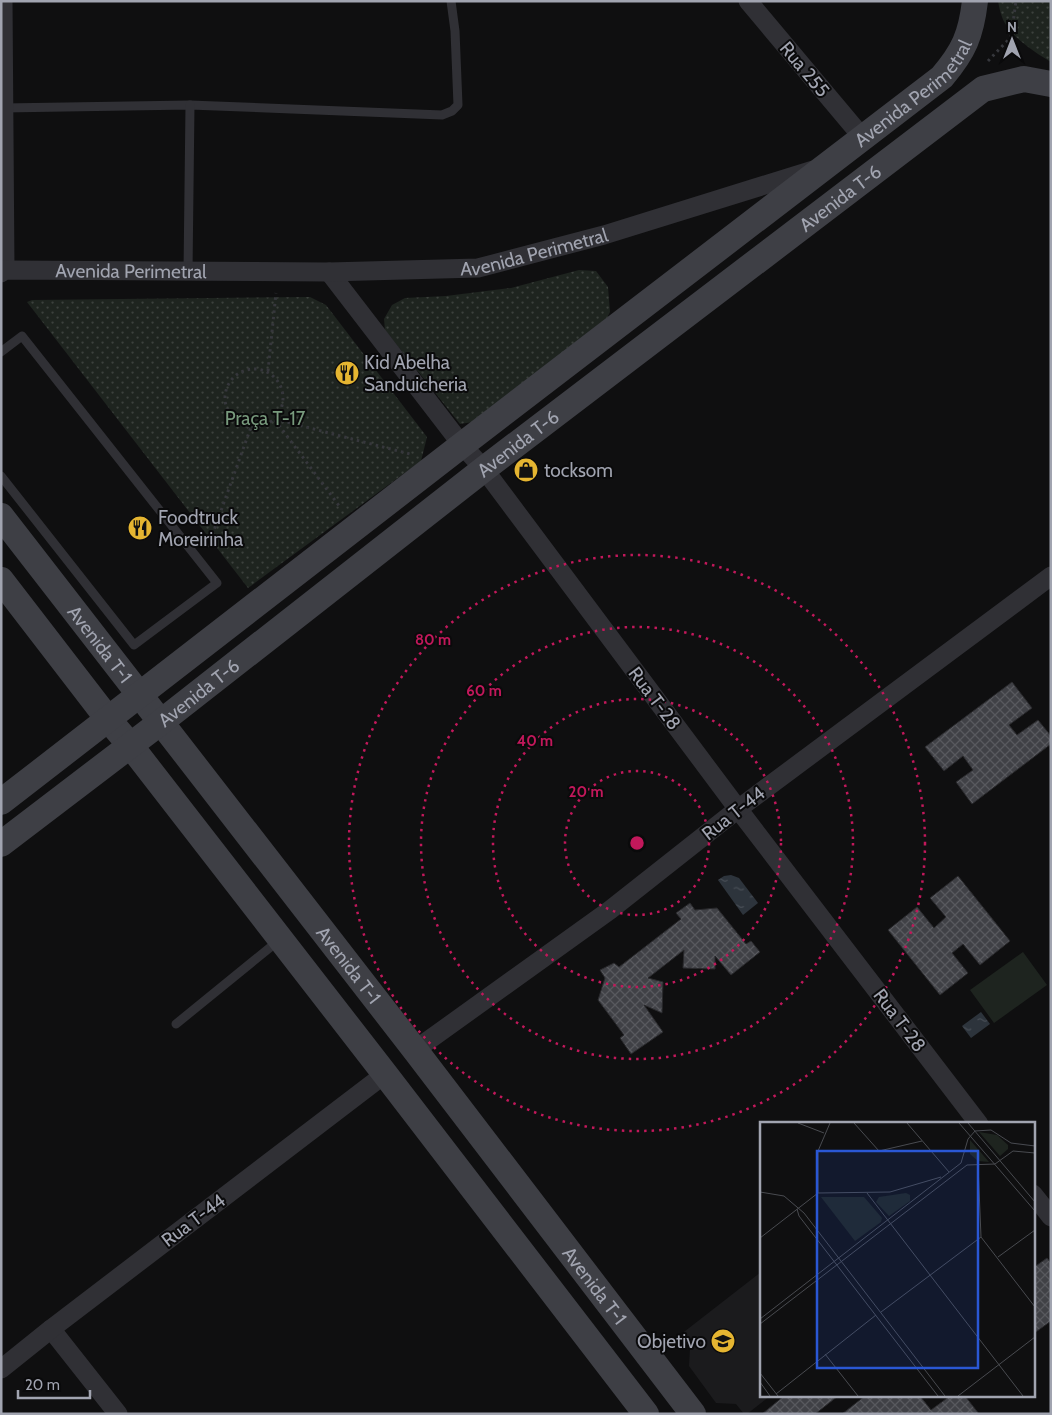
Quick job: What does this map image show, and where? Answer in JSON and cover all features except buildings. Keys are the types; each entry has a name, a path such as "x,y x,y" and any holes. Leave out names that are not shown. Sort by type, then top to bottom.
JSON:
{"main road":[{"name":"Avenida Perimetral","path":"826,166 942,77 957,60 968,38 976,1"},
{"name":"Avenida T-6","path":"1,844 161,722 484,469 983,89 1024,79 1051,84"},
{"name":"Avenida T-6","path":"1,802 826,166"},
{"name":"Avenida T-1","path":"1,516 415,1050 693,1414"},
{"name":"Avenida T-1","path":"1,580 386,1074 646,1414"}],"street":[{"path":"3,1 3,272"},
{"name":"Rua 255","path":"748,1 862,138"},
{"name":"Avenida Perimetral","path":"3,272 330,272 478,268 604,235 826,166"},
{"name":"Rua T-28","path":"330,272 462,445 484,469 738,809 977,1122"},
{"name":"Rua T-44","path":"415,1050 610,910 738,809 1051,576"},
{"name":"Rua T-44","path":"1,1369 386,1074"},
{"path":"1034,1195 1051,1217"},
{"path":"51,1329 118,1414"}],"lane":[{"path":"3,108 190,106 442,115 452,111 458,105 452,1"},
{"path":"188,272 190,106"},
{"path":"1,352 22,336 217,583 134,645 1,476"},
{"path":"176,1024 280,939"}],"path":[{"path":"993,57 1011,37 1016,1"},
{"path":"268,372 279,272"},
{"path":"249,369 268,372 275,377 284,393 284,403 281,412 266,425 251,427 237,422 225,406 224,396 232,377 249,369"},
{"path":"275,419 440,462"},
{"path":"275,419 355,528"},
{"path":"202,564 251,427"}],"shaded area":[{"name":"Objetivo","path":"760,1273 760,1398 767,1398 747,1414 744,1414 736,1404 716,1403 689,1366 690,1348 680,1335"}],"green space":[{"path":"998,1 1051,1 1051,62 1010,31 1002,17"},
{"path":"579,270 596,271 608,287 610,312 605,322 473,422 460,424 385,330 384,319 392,305 405,298 446,296 511,288"},
{"name":"Praça T-17","path":"310,297 326,305 427,437 421,461 248,588 27,302 32,300"},
{"path":"1023,952 1047,985 994,1023 970,990"}],"water":[{"path":"731,875 739,878 758,903 743,915 718,880 724,876"},
{"path":"981,1012 990,1024 971,1038 962,1026"}],"place":[{"name":"Kid Abelha Sanduicheria","path":"347,373"},
{"name":"tocksom","path":"526,470"},
{"name":"Foodtruck Moreirinha","path":"140,528"},
{"name":"Objetivo","path":"723,1341"}]}
